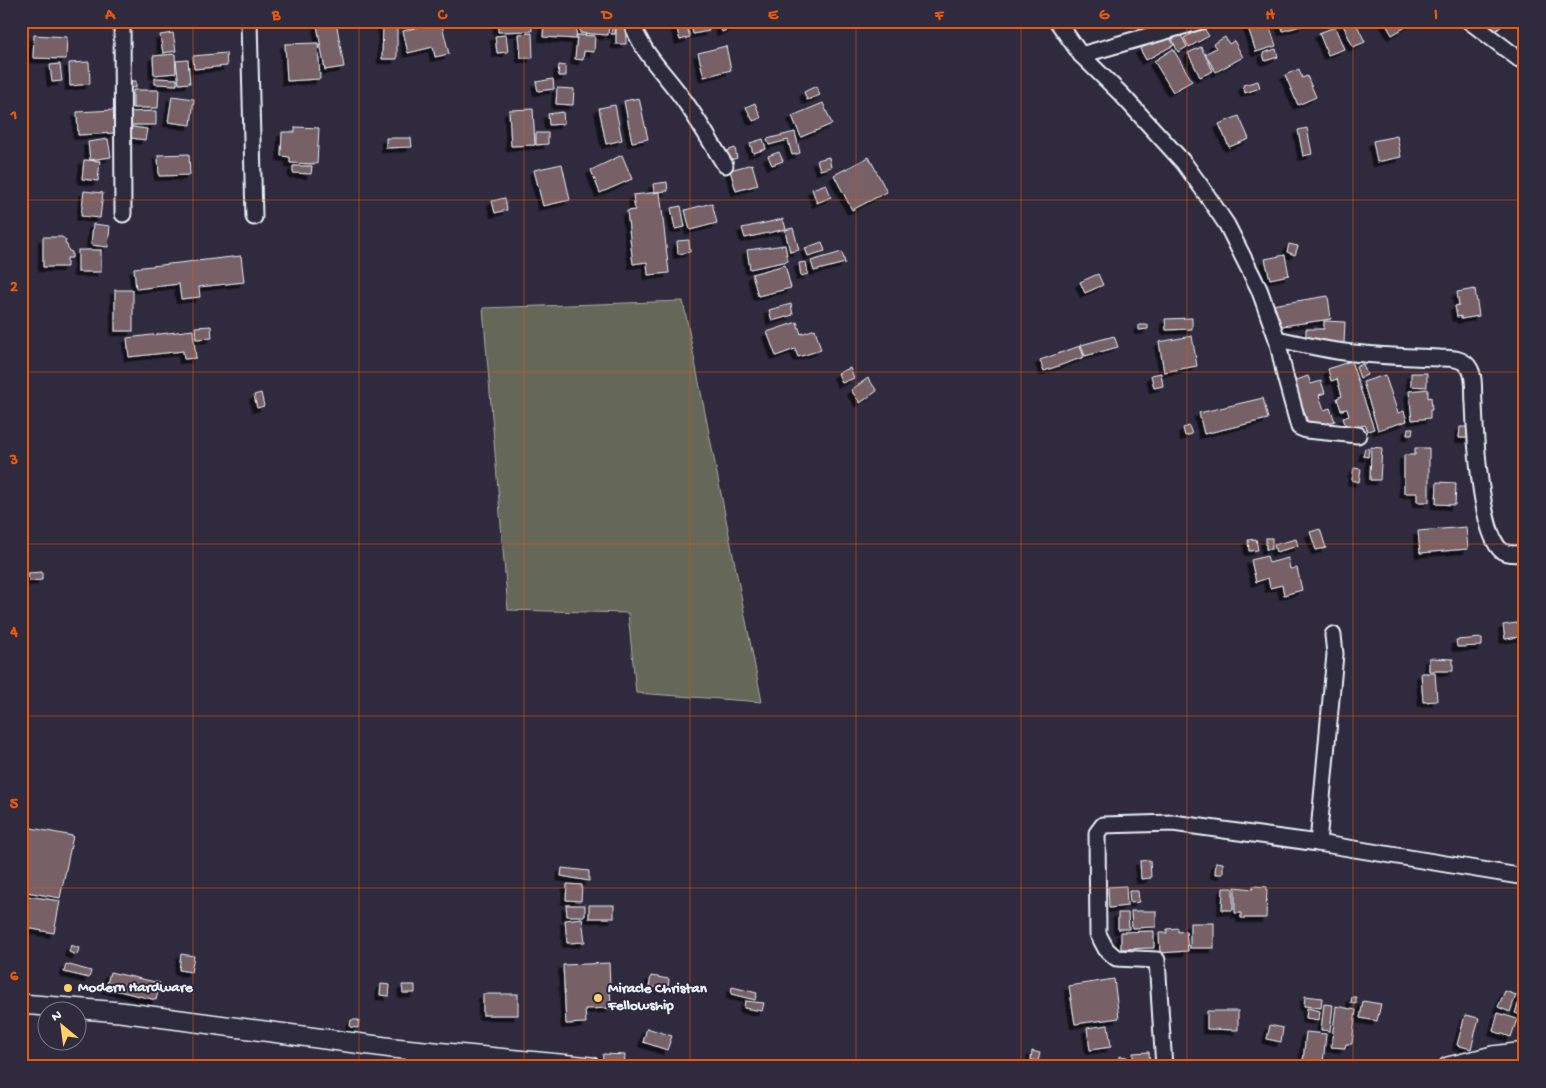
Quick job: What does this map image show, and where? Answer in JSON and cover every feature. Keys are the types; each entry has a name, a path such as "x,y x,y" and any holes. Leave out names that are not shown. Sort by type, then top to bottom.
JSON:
{"street":[{"path":"122,21 123,214"},
{"path":"249,21 254,218"},
{"path":"631,21 637,38 648,57 684,99 725,164"},
{"path":"1056,21 1081,55 1121,94 1184,163 1227,225 1258,289 1277,339 1299,427 1306,430 1358,435"},
{"path":"1081,55 1200,21"},
{"path":"1469,21 1519,59 1525,61"},
{"path":"1277,339 1337,351 1389,356 1455,358 1466,364 1472,374 1484,510 1490,530 1498,546 1503,551 1512,554 1525,553"},
{"path":"1318,843 1335,654 1333,634"},
{"path":"1164,1067 1157,960 1116,958 1106,949 1098,934 1097,833 1103,825 1173,823 1318,843 1525,877"},
{"path":"21,1004 120,1012 392,1048 591,1067"},
{"path":"1448,1067 1491,1061 1525,1052"}],"green space":[{"path":"683,301 762,702 636,693 628,613 508,610 483,308"}],"building":[{"path":"336,21 344,67 325,70 317,25"},
{"path":"383,21 397,21 397,59 382,59"},
{"path":"441,21 449,54 435,57 433,47 408,53 403,31"},
{"path":"498,21 531,21 532,31 498,32"},
{"path":"544,21 577,21 576,39 543,37"},
{"path":"611,21 621,21 621,25 611,25"},
{"path":"685,21 690,37 680,40 675,23"},
{"path":"690,21 707,21 709,31 693,34"},
{"path":"718,21 746,21 722,32"},
{"path":"1246,21 1268,21 1276,46 1256,52"},
{"path":"1280,21 1303,21 1304,25 1283,31"},
{"path":"1355,21 1365,42 1353,47 1343,25"},
{"path":"1384,21 1416,21 1392,35"},
{"path":"1485,21 1509,21 1494,32"},
{"path":"580,23 609,26 608,35 580,33"},
{"path":"1203,27 1209,36 1189,47 1184,38"},
{"path":"1335,27 1344,49 1328,55 1319,33"},
{"path":"612,28 616,28 615,34 611,34"},
{"path":"616,28 626,28 626,44 616,44"},
{"path":"173,33 176,51 163,53 160,35"},
{"path":"532,33 533,58 521,58 519,34"},
{"path":"1168,34 1174,45 1146,60 1140,49"},
{"path":"34,35 67,37 66,59 33,58"},
{"path":"506,35 508,52 497,53 495,36"},
{"path":"577,35 595,36 594,52 584,51 583,60 575,59"},
{"path":"1181,35 1187,47 1178,52 1172,39"},
{"path":"1225,37 1229,44 1234,41 1243,57 1216,72 1205,54 1216,48 1213,44"},
{"path":"318,43 320,79 287,81 285,44"},
{"path":"726,46 731,70 704,77 698,53"},
{"path":"1201,47 1213,71 1200,77 1188,53"},
{"path":"1173,49 1192,81 1173,92 1154,61"},
{"path":"1276,49 1278,57 1265,61 1263,53"},
{"path":"226,53 227,66 194,69 193,56"},
{"path":"175,54 176,73 154,75 153,56"},
{"path":"188,60 190,83 179,84 176,61"},
{"path":"89,62 90,84 70,86 69,63"},
{"path":"60,64 62,81 52,82 50,65"},
{"path":"559,65 566,66 566,76 558,76"},
{"path":"1299,69 1302,78 1307,76 1316,97 1298,105 1285,75"},
{"path":"155,78 177,79 177,85 155,84"},
{"path":"553,79 554,89 538,91 536,82"},
{"path":"129,81 136,81 136,88 129,87"},
{"path":"1258,81 1260,88 1245,93 1243,85"},
{"path":"816,86 820,95 807,100 804,92"},
{"path":"557,88 574,89 573,105 556,104"},
{"path":"133,90 159,90 158,108 133,108"},
{"path":"172,96 194,99 191,125 168,122"},
{"path":"639,98 648,139 632,142 624,101"},
{"path":"755,103 761,118 753,121 746,107"},
{"path":"823,103 832,124 801,137 792,116"},
{"path":"615,105 622,140 606,144 599,108"},
{"path":"533,109 535,145 511,146 509,110"},
{"path":"114,110 115,133 78,135 77,112"},
{"path":"156,111 156,125 126,125 126,112"},
{"path":"563,112 564,124 549,125 548,114"},
{"path":"1239,116 1249,139 1229,147 1219,124"},
{"path":"126,126 147,129 145,140 124,137"},
{"path":"295,127 319,128 317,164 290,163 290,157 281,156 282,132 295,132"},
{"path":"1307,128 1312,154 1303,156 1298,130"},
{"path":"795,132 800,153 792,155 788,140 769,145 767,139"},
{"path":"536,133 548,133 548,144 536,145"},
{"path":"1397,136 1401,157 1377,162 1373,141"},
{"path":"386,138 411,138 412,147 386,148"},
{"path":"108,139 111,157 90,160 88,142"},
{"path":"763,139 766,149 753,153 750,143"},
{"path":"735,148 737,158 727,161 724,152"},
{"path":"779,152 783,161 772,165 768,156"},
{"path":"189,154 190,175 159,176 158,155"},
{"path":"622,155 632,179 600,193 591,170"},
{"path":"829,157 831,167 820,170 817,160"},
{"path":"869,157 887,192 852,210 834,175"},
{"path":"84,160 100,161 98,181 82,179"},
{"path":"562,164 570,200 543,206 534,170"},
{"path":"752,164 758,185 736,191 730,170"},
{"path":"293,166 312,166 311,174 293,173"},
{"path":"667,182 668,191 654,192 653,184"},
{"path":"826,184 831,197 817,203 812,189"},
{"path":"84,191 103,193 100,218 81,216"},
{"path":"660,192 669,273 648,275 647,262 633,264 627,211 635,210 633,195"},
{"path":"505,198 507,210 495,213 492,201"},
{"path":"712,203 717,223 690,230 685,210"},
{"path":"681,206 685,227 675,229 671,208"},
{"path":"783,219 786,229 745,238 742,228"},
{"path":"93,224 110,226 108,247 91,245"},
{"path":"793,228 799,250 790,252 785,230"},
{"path":"43,237 62,237 66,240 65,244 69,251 72,252 72,258 67,258 67,267 43,267"},
{"path":"689,240 690,252 678,254 677,241"},
{"path":"822,242 825,251 808,256 805,248"},
{"path":"1289,244 1298,246 1295,255 1287,252"},
{"path":"785,245 788,261 750,269 747,250"},
{"path":"78,250 101,250 101,272 78,272"},
{"path":"842,252 845,263 814,271 811,261"},
{"path":"1285,255 1289,275 1270,279 1265,259"},
{"path":"241,256 244,282 199,287 200,297 181,299 179,284 136,289 134,268"},
{"path":"806,262 808,274 801,276 799,263"},
{"path":"785,265 791,288 758,296 752,274"},
{"path":"1098,274 1103,285 1085,293 1080,282"},
{"path":"1475,289 1479,316 1461,319 1461,316 1457,317 1455,306 1459,305 1457,292"},
{"path":"115,290 133,290 133,331 115,331"},
{"path":"1328,296 1331,319 1275,327 1272,305"},
{"path":"791,304 793,315 772,321 769,310"},
{"path":"1192,318 1192,329 1166,330 1165,319"},
{"path":"1324,321 1345,322 1344,344 1306,342 1306,329 1324,329"},
{"path":"797,322 801,334 815,329 821,350 798,357 795,349 776,356 767,332"},
{"path":"1139,325 1148,325 1148,329 1139,330"},
{"path":"211,326 212,338 196,339 195,327"},
{"path":"193,330 196,358 184,359 183,351 129,357 127,338"},
{"path":"1114,336 1118,347 1085,356 1081,345"},
{"path":"1192,336 1197,366 1164,372 1159,342"},
{"path":"1080,346 1084,357 1044,371 1040,360"},
{"path":"1351,361 1374,429 1368,431 1365,425 1347,430 1343,418 1349,416 1347,409 1341,410 1337,398 1342,396 1337,379 1331,381 1328,369"},
{"path":"1363,364 1367,375 1360,378 1356,367"},
{"path":"850,368 854,378 842,383 838,373"},
{"path":"1161,373 1163,386 1154,388 1151,375"},
{"path":"1411,373 1427,373 1427,387 1411,386"},
{"path":"1385,375 1398,413 1404,411 1407,421 1378,430 1363,382"},
{"path":"1308,376 1311,384 1321,381 1325,393 1319,395 1324,410 1330,408 1335,421 1310,429 1294,381"},
{"path":"868,378 877,391 860,403 851,390"},
{"path":"1428,389 1428,398 1431,397 1432,410 1430,410 1430,418 1412,420 1409,391"},
{"path":"261,393 264,406 257,408 254,395"},
{"path":"1263,398 1268,419 1204,434 1199,413"},
{"path":"1189,426 1192,434 1185,436 1183,428"},
{"path":"1460,427 1470,427 1469,438 1459,438"},
{"path":"1408,428 1413,428 1412,435 1407,435"},
{"path":"1371,447 1382,448 1380,480 1370,480"},
{"path":"1365,448 1369,449 1368,457 1363,456"},
{"path":"1415,448 1429,448 1429,502 1417,502 1417,493 1404,493 1404,455 1415,455"},
{"path":"1354,468 1361,469 1359,482 1352,480"},
{"path":"1437,482 1456,483 1455,505 1436,504"},
{"path":"1466,527 1468,549 1420,553 1418,531"},
{"path":"1320,529 1326,548 1316,550 1310,532"},
{"path":"1266,538 1272,538 1272,549 1266,549"},
{"path":"1256,539 1258,550 1249,551 1248,540"},
{"path":"1296,539 1298,546 1276,552 1274,545"},
{"path":"1267,556 1269,563 1288,558 1290,569 1297,568 1302,590 1284,595 1282,585 1270,588 1268,578 1256,582 1251,560"},
{"path":"42,572 42,580 29,581 28,573"},
{"path":"1523,622 1525,636 1505,639 1503,625"},
{"path":"1482,638 1482,646 1457,647 1456,640"},
{"path":"1429,658 1453,659 1453,671 1429,671"},
{"path":"1421,673 1435,673 1437,701 1423,702"},
{"path":"21,826 73,836 60,898 21,891"},
{"path":"1150,860 1151,878 1141,879 1140,861"},
{"path":"1216,862 1223,863 1223,874 1215,874"},
{"path":"562,868 589,871 589,881 561,876"},
{"path":"567,884 582,885 581,901 566,900"},
{"path":"1126,886 1127,906 1109,908 1108,887"},
{"path":"1253,886 1267,887 1266,918 1241,918 1241,913 1235,913 1235,887 1253,889"},
{"path":"1223,888 1233,888 1233,910 1222,910"},
{"path":"1129,891 1138,891 1139,902 1130,903"},
{"path":"21,895 60,901 54,933 21,927"},
{"path":"566,905 585,905 585,916 567,916"},
{"path":"589,905 614,905 614,918 589,918"},
{"path":"1131,911 1156,911 1156,927 1132,928"},
{"path":"1118,913 1128,913 1129,929 1118,929"},
{"path":"582,918 585,942 567,943 565,920"},
{"path":"1190,923 1214,923 1214,948 1190,948"},
{"path":"1178,928 1178,932 1186,931 1188,951 1160,953 1159,933 1167,933 1167,929"},
{"path":"1154,931 1154,948 1121,949 1121,932"},
{"path":"71,945 79,948 77,955 69,952"},
{"path":"181,954 194,956 191,972 179,970"},
{"path":"609,963 611,1008 585,1009 586,1023 566,1024 563,965"},
{"path":"66,964 91,971 89,978 64,972"},
{"path":"110,972 160,983 156,1000 106,988"},
{"path":"651,976 669,979 668,989 649,987"},
{"path":"1114,979 1119,1018 1075,1024 1069,986"},
{"path":"381,984 390,985 389,996 380,995"},
{"path":"402,985 415,985 415,993 403,993"},
{"path":"732,987 757,993 755,1000 731,994"},
{"path":"1505,991 1516,995 1510,1012 1498,1007"},
{"path":"1522,993 1525,994 1525,1002 1519,999"},
{"path":"483,994 518,994 518,1015 483,1015"},
{"path":"1305,996 1322,998 1321,1008 1304,1006"},
{"path":"1352,997 1356,997 1356,1004 1351,1003"},
{"path":"745,1001 764,1003 762,1011 744,1008"},
{"path":"1363,1001 1381,1004 1377,1021 1360,1018"},
{"path":"1519,1002 1524,1004 1521,1015 1515,1013"},
{"path":"1324,1004 1333,1005 1330,1031 1321,1030"},
{"path":"1336,1006 1356,1010 1352,1044 1346,1044 1345,1048 1331,1047"},
{"path":"1307,1008 1320,1011 1319,1020 1306,1018"},
{"path":"1207,1011 1238,1011 1238,1030 1207,1029"},
{"path":"1498,1013 1517,1019 1511,1037 1493,1031"},
{"path":"1465,1015 1479,1018 1471,1049 1457,1045"},
{"path":"351,1020 359,1020 358,1028 350,1027"},
{"path":"1108,1025 1111,1047 1090,1050 1087,1028"},
{"path":"1270,1025 1283,1028 1281,1042 1267,1039"},
{"path":"647,1028 672,1036 667,1050 643,1042"},
{"path":"1306,1032 1326,1034 1323,1063 1303,1062"},
{"path":"1032,1051 1040,1053 1038,1061 1031,1060"},
{"path":"1149,1052 1150,1067 1134,1067 1133,1053"},
{"path":"603,1054 625,1055 624,1067 602,1067"},
{"path":"1119,1056 1127,1057 1126,1066 1118,1065"},
{"path":"1013,1063 1039,1064 1039,1067 1013,1067"}],"place":[{"name":"Modern Hardware","path":"68,988"},
{"name":"Miracle Christan Fellowship","path":"598,998"}]}
